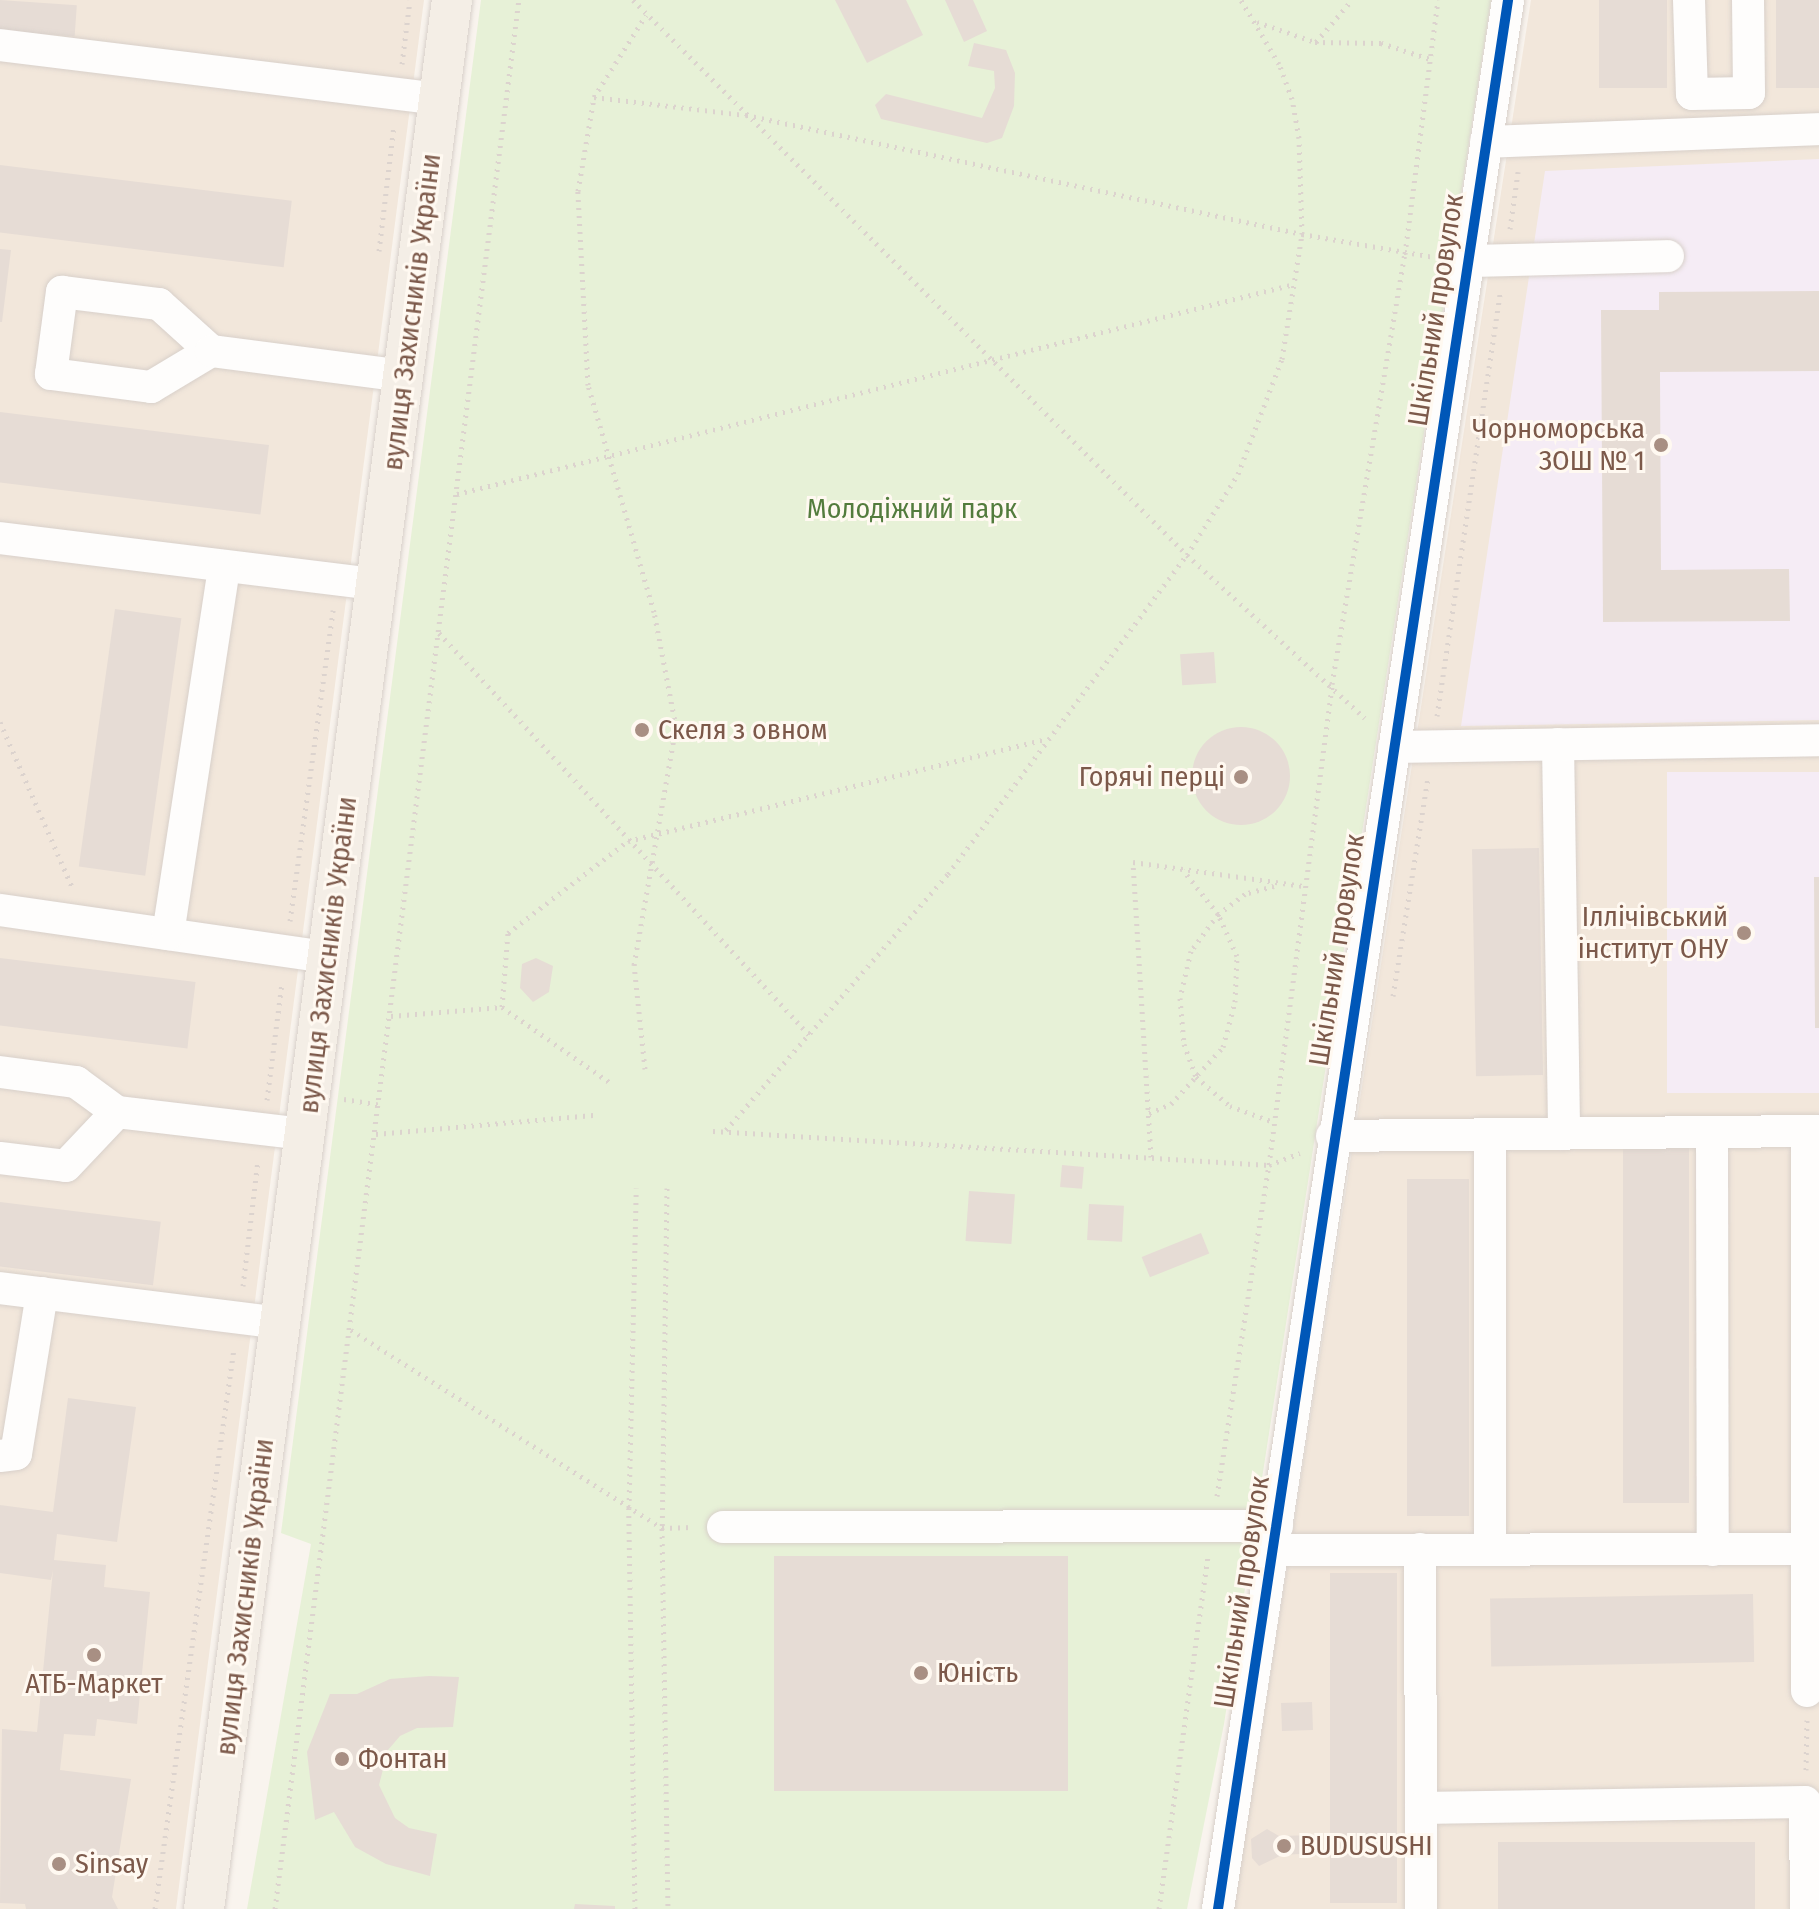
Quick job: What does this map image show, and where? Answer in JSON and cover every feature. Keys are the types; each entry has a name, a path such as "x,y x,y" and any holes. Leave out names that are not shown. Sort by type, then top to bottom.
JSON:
{"main road":[{"name":"вулиця Захисників України","path":"204,1909 452,0"}],"street":[{"name":"Шкільний провулок","path":"1218,1909 1508,0"},
{"path":"1689,0 1692,94 1749,93 1748,0"},
{"path":"0,45 439,99"},
{"path":"1486,142 1819,129"},
{"path":"1468,261 1668,256"},
{"path":"211,351 151,387 51,374 62,292 159,304 211,351 404,376"},
{"path":"0,538 377,584"},
{"path":"168,934 224,566"},
{"path":"1394,747 1819,740"},
{"path":"1558,744 1564,1134"},
{"path":"0,910 328,957"},
{"path":"0,1072 76,1082 117,1112 305,1134"},
{"path":"0,1158 66,1166 117,1112"},
{"path":"1337,1136 1813,1132 1813,1549 1807,1691"},
{"path":"1712,1133 1713,1550"},
{"path":"1490,1135 1490,1550"},
{"path":"0,1288 280,1323"},
{"path":"0,1456 16,1454 42,1293"},
{"path":"723,1527 1213,1526 1275,1538 1420,1549 1813,1549"},
{"path":"1420,1549 1421,1909"},
{"path":"1421,1808 1805,1802 1806,1909"}],"path":[{"path":"275,1909 519,0"},
{"path":"633,0 1187,555 1332,684 1394,747"},
{"path":"726,1130 811,1037 948,874 1187,555 1238,474 1264,416 1282,359 1302,234 1299,138 1292,99 1257,22 1241,0"},
{"path":"1315,42 1352,0"},
{"path":"1159,1909 1213,1526 1269,1165 1303,886 1332,684 1405,254 1438,0"},
{"path":"645,1069 634,965 676,727 654,612 588,385 578,191 594,97 646,15"},
{"path":"1257,22 1315,42 1381,43 1430,59"},
{"path":"594,97 746,115 1302,234 1405,254 1468,261"},
{"path":"457,494 1294,284"},
{"path":"439,633 811,1037"},
{"path":"0,722 88,923"},
{"path":"502,1007 508,933 628,841 1048,738"},
{"path":"1151,1157 1133,862 1303,886"},
{"path":"1149,1113 1171,1104 1223,1047 1235,1002 1237,956 1218,914 1182,870"},
{"path":"1274,1122 1230,1106 1196,1077 1184,1044 1180,998 1191,951 1218,914 1245,894 1279,885"},
{"path":"391,1016 502,1007 612,1084"},
{"path":"376,1134 593,1115"},
{"path":"713,1131 1269,1165 1337,1136"},
{"path":"635,1909 629,1508 636,1188"},
{"path":"667,1188 662,1528 668,1909"},
{"path":"351,1330 662,1528"},
{"path":"1805,1802 1807,1691"}],"shaded area":[{"path":"0,0 424,0 176,1909 0,1909"},
{"path":"1531,0 1819,0 1819,1909 1234,1909"},
{"name":"Чорноморська ЗОШ № 1","path":"1819,159 1819,720 1461,726 1545,171"},
{"name":"Іллічівський інститут ОНУ","path":"1667,772 1819,772 1819,1093 1667,1093"}],"green space":[{"name":"Молодіжний парк","path":"481,0 1491,0 1224,1724 1187,1909 247,1909 311,1544 281,1533"}],"building":[{"path":"0,0 77,5 75,36 0,31"},
{"path":"835,0 906,0 923,35 867,63"},
{"path":"945,0 973,0 987,31 964,42"},
{"path":"1599,0 1667,0 1667,88 1599,88"},
{"path":"1776,0 1819,0 1819,88 1776,88"},
{"path":"974,43 1006,50 1015,73 1014,106 1002,138 987,143 881,119 875,105 886,94 982,118 995,88 994,71 968,66"},
{"path":"0,165 292,201 284,267 0,233"},
{"path":"0,249 11,250 2,322 0,322"},
{"path":"1819,291 1819,371 1660,372 1661,570 1789,569 1790,621 1603,622 1601,310 1659,310 1659,292"},
{"path":"0,412 269,445 260,515 0,483"},
{"path":"115,609 181,618 145,876 79,866"},
{"path":"1214,652 1216,683 1182,685 1180,654"},
{"path":"1241,727 1260,731 1275,742 1286,757 1290,776 1286,795 1275,810 1260,821 1241,825 1222,821 1207,810 1196,795 1192,776 1196,757 1207,742 1222,731"},
{"path":"1539,848 1543,1075 1476,1076 1472,849"},
{"path":"1814,877 1819,877 1819,1028 1815,1028"},
{"path":"0,958 196,982 187,1049 0,1026"},
{"path":"536,958 553,966 549,992 533,1002 520,988 522,964"},
{"path":"1623,1148 1689,1148 1689,1503 1623,1503"},
{"path":"1062,1165 1084,1167 1082,1189 1060,1187"},
{"path":"1407,1179 1469,1179 1469,1516 1407,1516"},
{"path":"969,1191 1015,1194 1011,1244 966,1241"},
{"path":"0,1202 161,1222 153,1285 0,1266"},
{"path":"1089,1204 1124,1206 1122,1242 1087,1240"},
{"path":"1201,1233 1209,1253 1150,1277 1142,1257"},
{"path":"68,1398 136,1407 117,1542 57,1534 54,1560 106,1565 104,1587 150,1592 137,1724 97,1719 95,1736 64,1734 60,1770 131,1779 112,1897 118,1909 26,1909 25,1904 0,1903 2,1729 37,1732 53,1570 51,1580 0,1573 0,1505 53,1512"},
{"name":"Юність","path":"774,1556 1068,1556 1068,1791 774,1791"},
{"path":"1330,1573 1397,1573 1397,1903 1330,1903"},
{"path":"1753,1594 1754,1662 1491,1667 1490,1599"},
{"path":"459,1677 453,1727 417,1728 400,1736 388,1750 379,1785 395,1818 409,1828 437,1834 430,1876 386,1864 355,1847 334,1812 315,1820 307,1752 330,1694 357,1694 390,1679"},
{"path":"1312,1702 1313,1730 1282,1731 1281,1703"},
{"name":"BUDUSUSHI","path":"1267,1829 1279,1836 1316,1835 1317,1853 1282,1855 1259,1866 1252,1858 1251,1839"},
{"path":"1498,1842 1755,1842 1755,1909 1498,1909"},
{"path":"575,1904 615,1906 615,1909 574,1909"}],"cycle path":[{"path":"1218,1909 1508,0"}],"place":[{"name":"Чорноморська ЗОШ № 1","path":"1661,445"},
{"name":"Скеля з овном","path":"642,730"},
{"name":"Горячі перці","path":"1241,777"},
{"name":"Іллічівський інститут ОНУ","path":"1744,933"},
{"name":"АТБ-Маркет","path":"94,1655"},
{"name":"Юність","path":"921,1673"},
{"name":"Фонтан","path":"342,1759"},
{"name":"BUDUSUSHI","path":"1284,1846"},
{"name":"Sinsay","path":"59,1864"}]}
